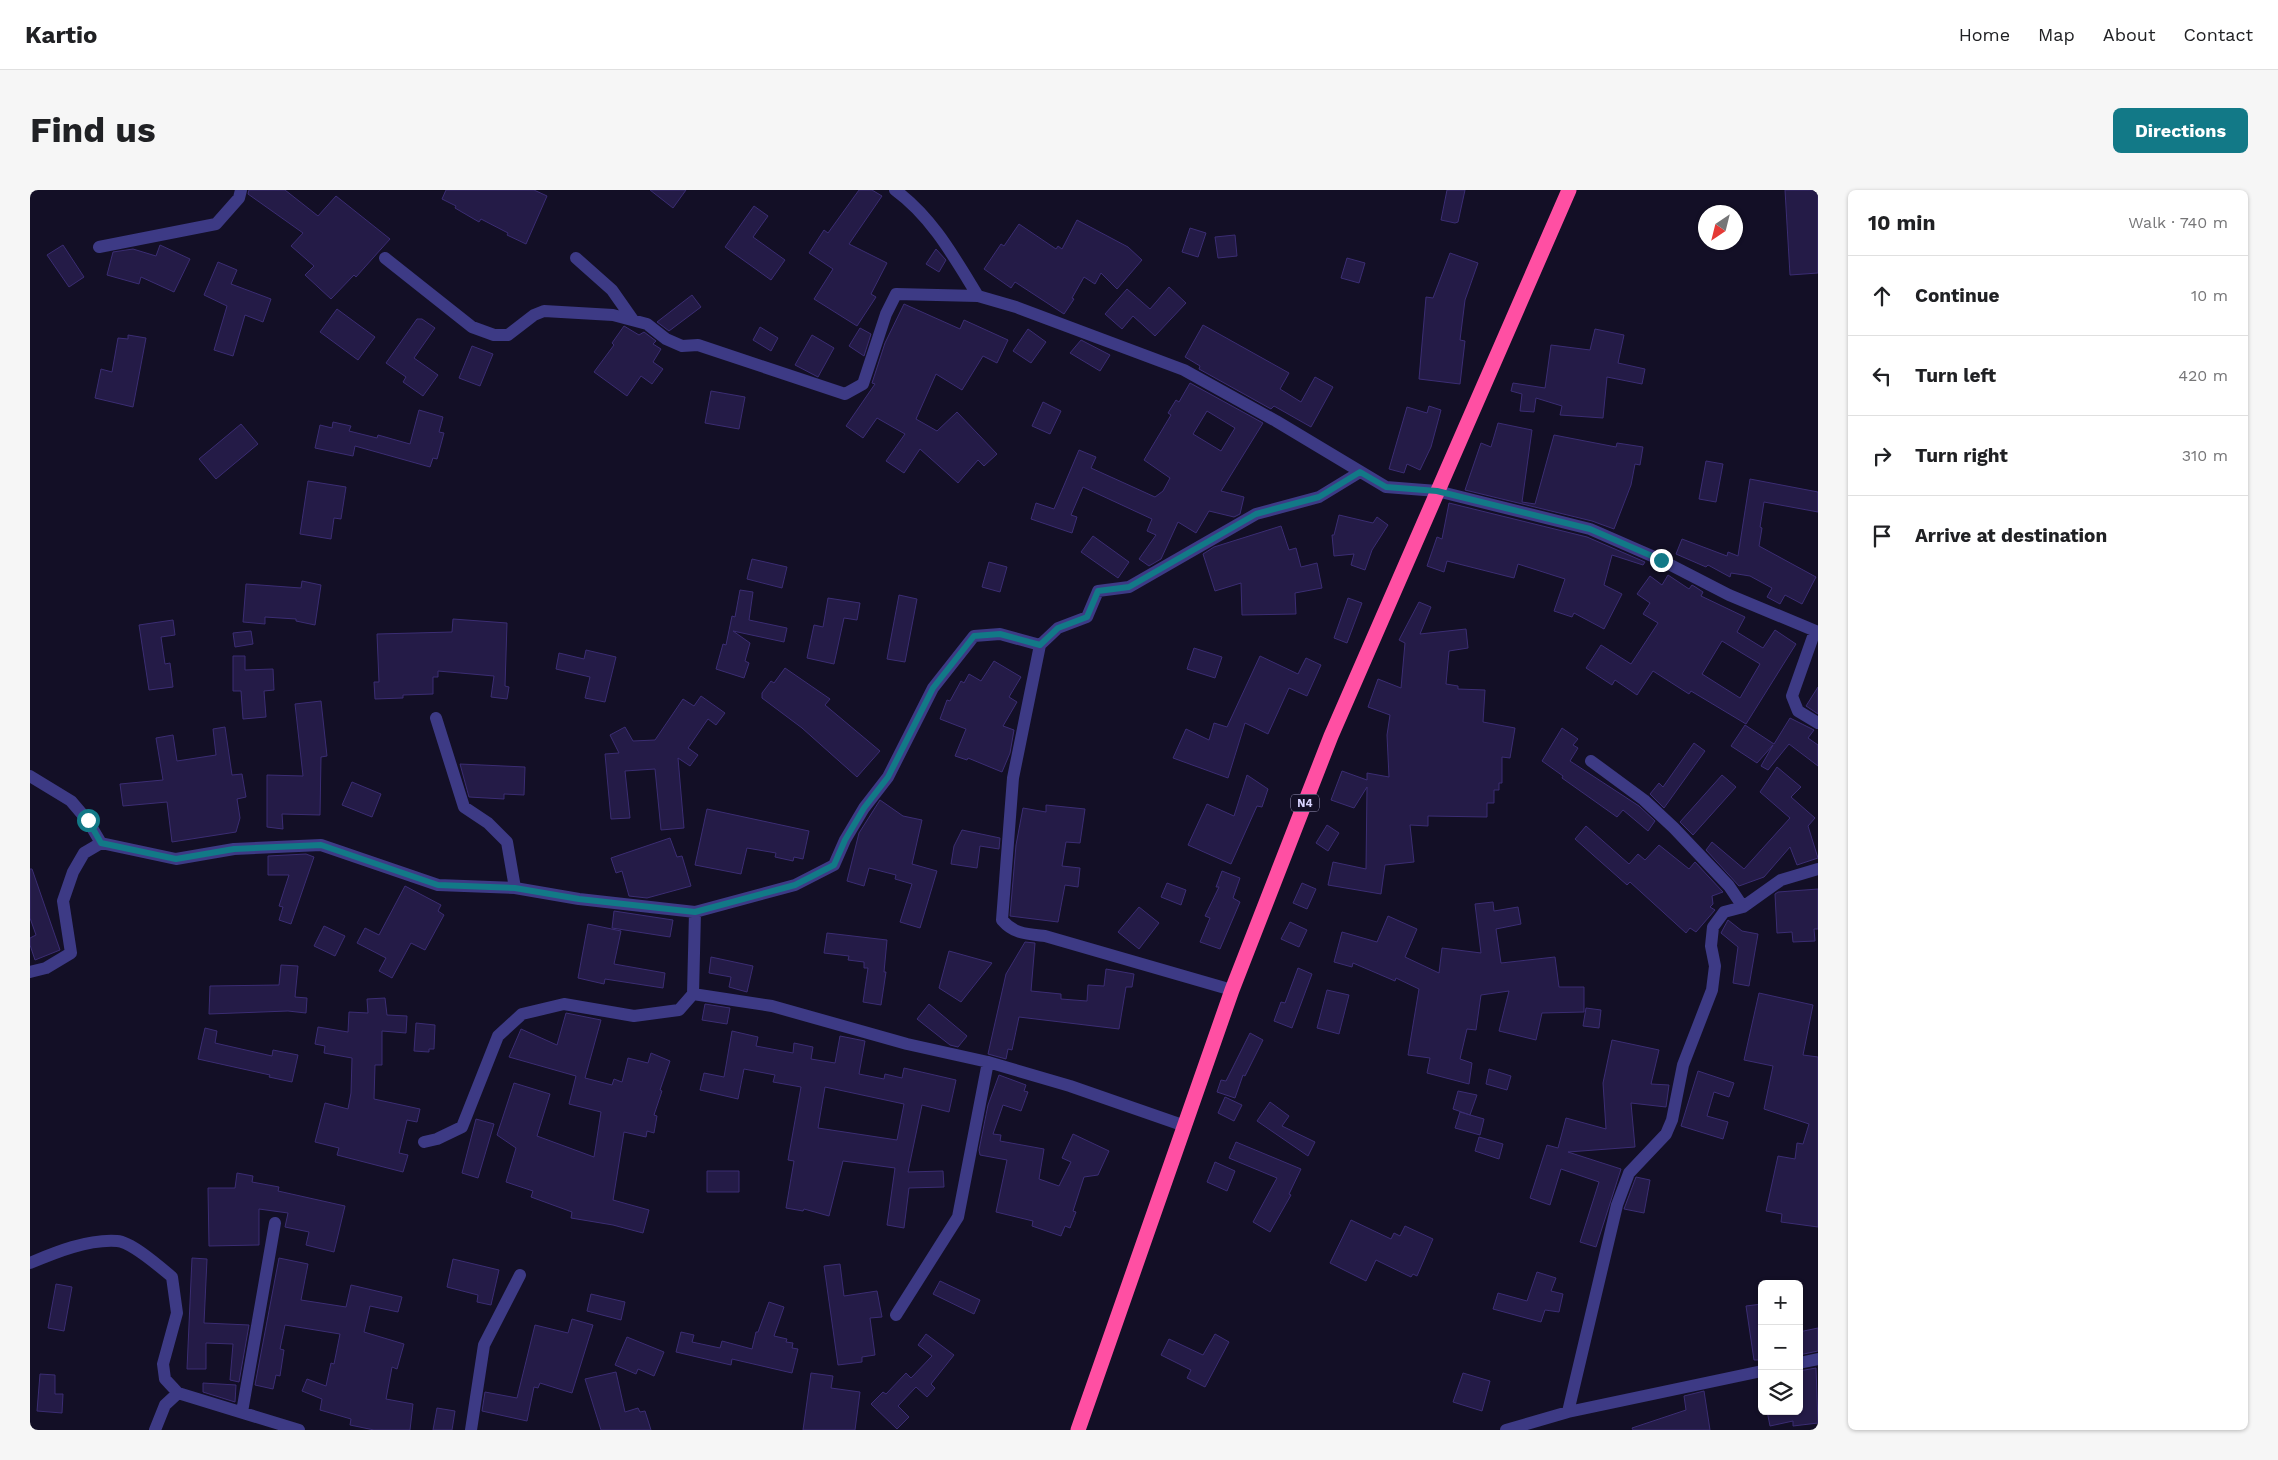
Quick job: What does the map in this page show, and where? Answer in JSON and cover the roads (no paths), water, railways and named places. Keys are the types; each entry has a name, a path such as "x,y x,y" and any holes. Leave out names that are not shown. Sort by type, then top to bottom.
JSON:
{"highway":[{"name":"N4","path":"1078,1430 1232,990 1330,736 1569,190"}],"street":[{"path":"99,247 216,224 239,198 241,190"},
{"path":"895,190 942,237 978,296"},
{"path":"385,258 472,327 494,336 508,335 534,315 544,311 613,315 647,324 666,339 682,346 698,345 845,394 864,384 886,314 896,294 978,296 1016,307 1184,370 1276,421 1386,487 1437,491 1590,529 1661,560 1729,595 1817,631 1792,696 1798,711 1818,723"},
{"path":"576,258 612,290 633,320"},
{"path":"1232,990 1045,936 1018,932 1002,920 1013,778 1040,645 1058,628 1087,617 1098,591 1129,587 1256,514 1319,497 1360,472"},
{"path":"30,972 46,968 71,953 62,901 73,872 84,853 101,843 176,859 234,849 321,845 438,885 515,888 579,899 695,912 795,885 834,865 845,840 864,808 888,777 933,688 974,636 1000,634 1040,645"},
{"path":"436,718 464,807 488,823 507,842 515,888"},
{"path":"1591,761 1644,800 1674,828 1730,886 1743,907"},
{"path":"30,776 71,801 88,820 101,843"},
{"path":"1568,1412 1617,1205 1629,1173 1666,1134 1672,1120 1683,1065 1712,990 1715,966 1711,946 1713,927 1724,912 1743,907 1780,880 1818,869"},
{"path":"424,1142 437,1139 462,1127 498,1036 522,1014 564,1004 634,1016 679,1010 693,994 695,912"},
{"path":"693,994 772,1006 907,1044 988,1062 1070,1086 1185,1126"},
{"path":"896,1316 958,1218 988,1062"},
{"path":"242,1412 275,1223"},
{"path":"30,1263 88,1244 118,1241 150,1258 172,1276 176,1313 163,1364 165,1379 178,1393 299,1430"},
{"path":"471,1430 484,1346 520,1275"},
{"path":"1803,1362 1818,1359"},
{"path":"1506,1430 1568,1412 1758,1372"},
{"path":"156,1430 165,1405 178,1393"}]}
